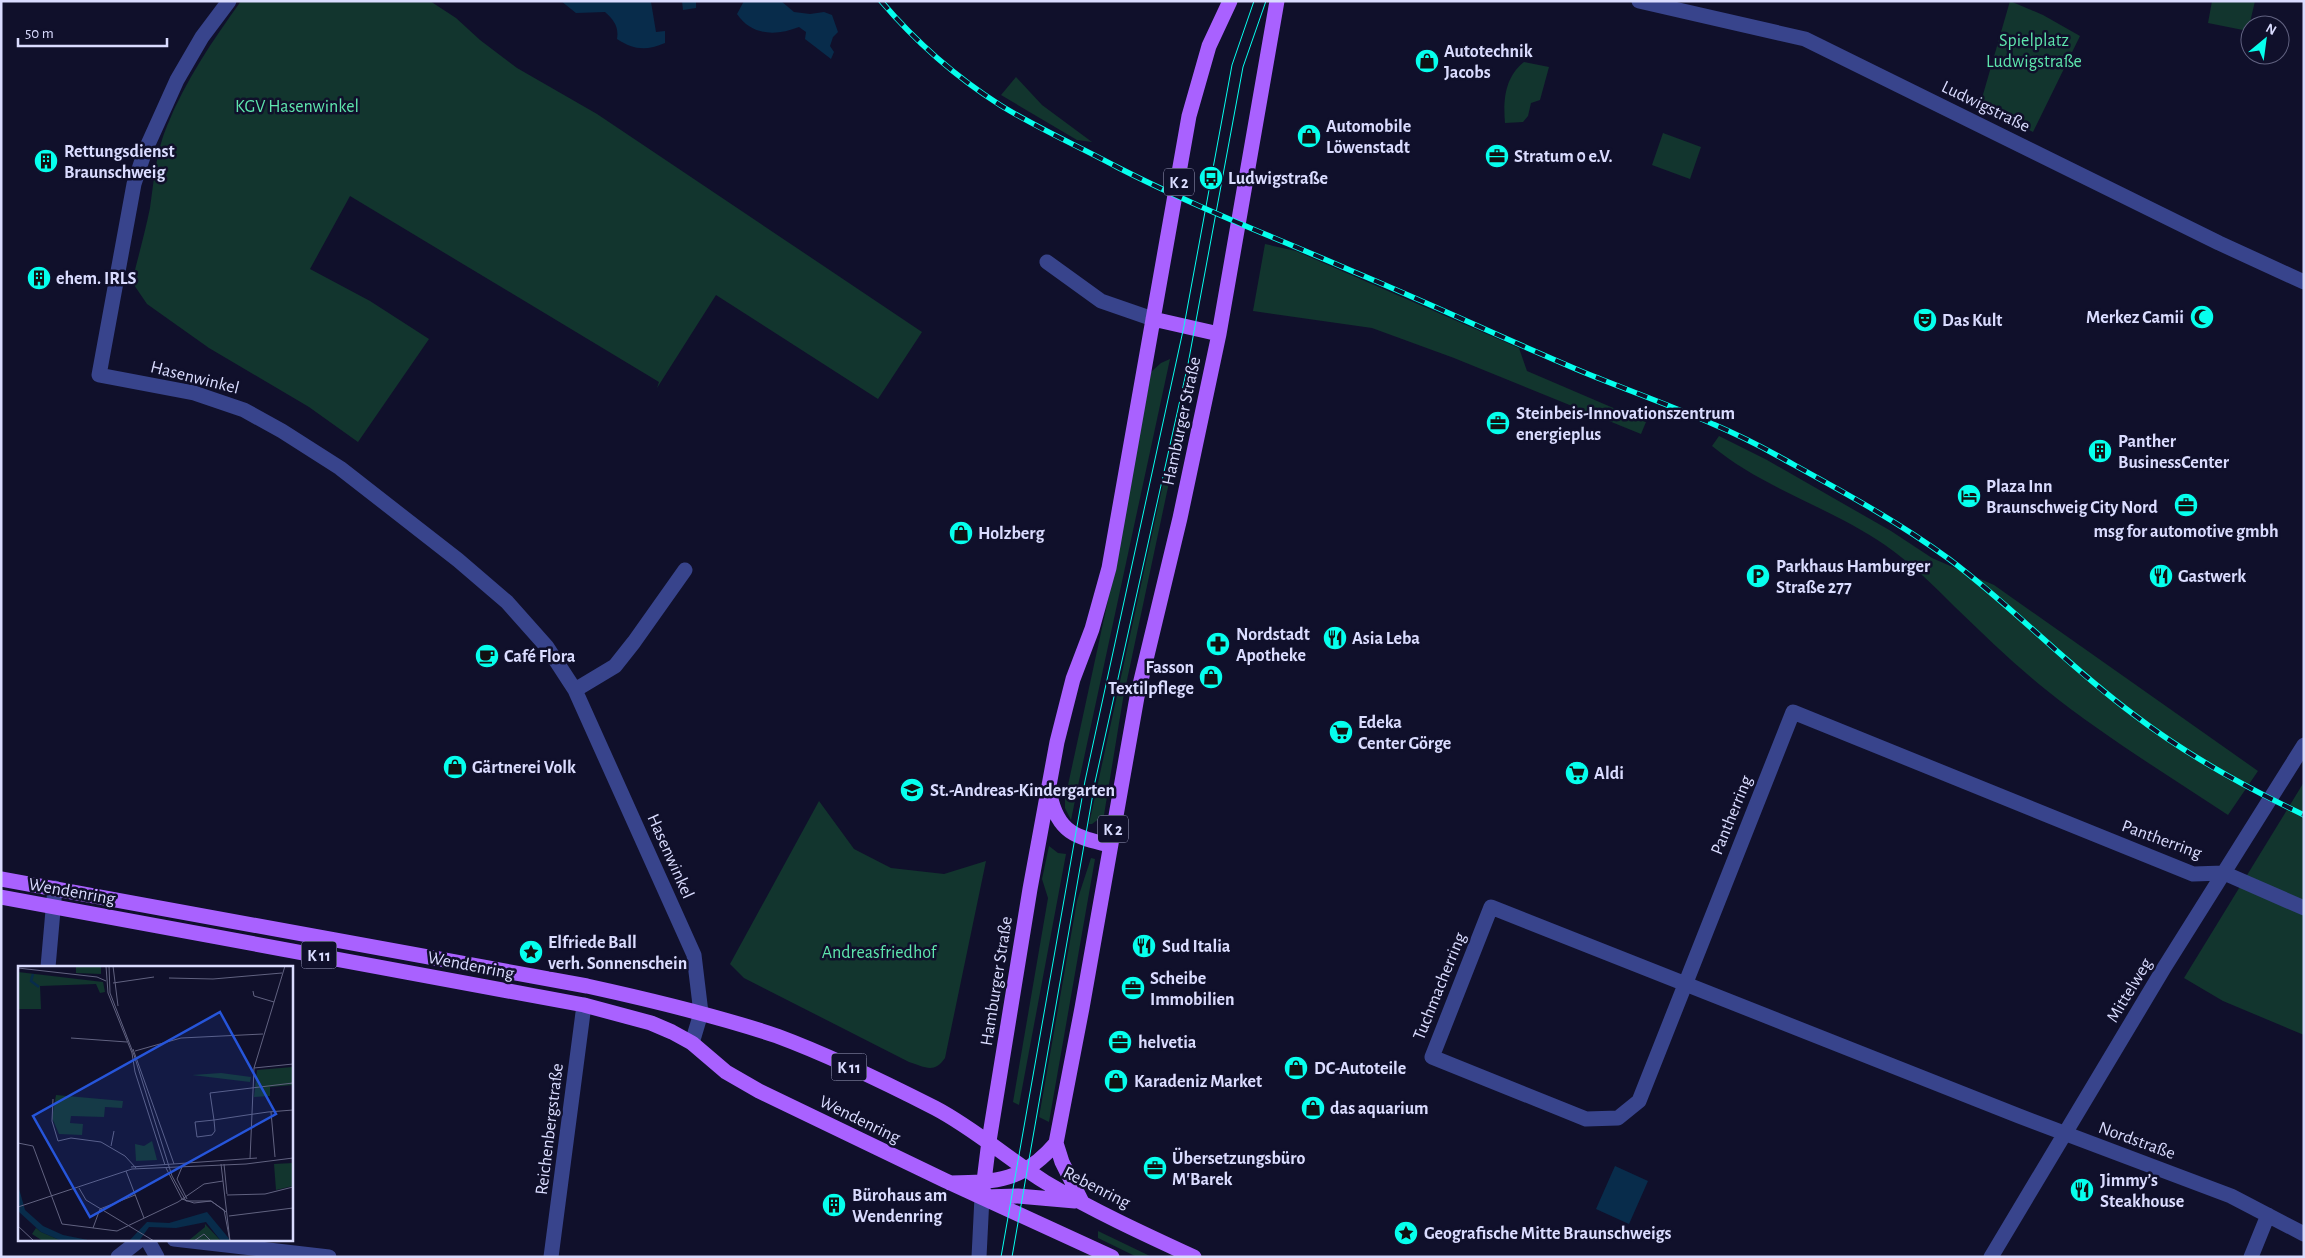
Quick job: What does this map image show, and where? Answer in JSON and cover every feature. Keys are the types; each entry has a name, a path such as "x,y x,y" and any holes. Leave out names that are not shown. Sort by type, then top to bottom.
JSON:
{"main road":[{"name":"Hamburger Straße","path":"982,1197 989,1141 1030,889 1057,742 1073,679 1092,629 1109,568 1177,195 1189,116 1209,46 1230,1"},
{"name":"Hamburger Straße","path":"1056,1143 1137,697 1180,518 1219,334 1277,1"},
{"path":"1153,319 1219,334"},
{"name":"Hamburger Straße","path":"1049,787 1055,814 1062,825 1085,839 1110,845"},
{"name":"Wendenring","path":"1,879 587,986 701,1013 778,1037 839,1062 936,1108 989,1141"},
{"name":"Wendenring","path":"1,897 584,1005 651,1023 692,1043 726,1072 749,1085 982,1197"},
{"name":"Rebenring","path":"989,1141 1027,1170 1082,1202 1194,1257"},
{"path":"950,1183 1003,1180 1027,1170 1041,1160 1056,1143"},
{"path":"1056,1143 1062,1162 1082,1202"},
{"name":"K 11","path":"982,1197 1011,1195 1082,1202"},
{"name":"K 11","path":"982,1197 1112,1257"},
{"path":"1042,1225 1037,1216 1036,1207 1044,1199"}],"street":[{"name":"Hasenwinkel","path":"229,1 202,38 176,80 145,151 134,184 99,374 194,393 244,410 340,468 458,560 507,602 547,647 575,690 694,955 701,1013 692,1043"},
{"name":"Ludwigstraße","path":"1639,1 1805,38 2219,243 2304,282"},
{"path":"1047,262 1101,301 1153,319"},
{"path":"575,690 615,666 685,570"},
{"name":"Pantherring","path":"1684,983 1793,712 2193,874 2224,873"},
{"name":"Mittelweg","path":"1991,1257 2164,968 2304,746"},
{"path":"2224,873 2304,908"},
{"path":"48,966 55,888"},
{"name":"Tuchmacherring","path":"1491,907 1684,983 1640,1101 1618,1118 1586,1119 1432,1057 1491,907"},
{"path":"1684,983 2065,1134"},
{"name":"Reichenbergstraße","path":"552,1257 584,1005"},
{"name":"Nordstraße","path":"2065,1134 2231,1196 2304,1234"},
{"path":"978,1257 982,1197"},
{"path":"2251,1257 2268,1215"},
{"path":"118,1257 140,1240"},
{"path":"148,1240 157,1257"},
{"path":"183,1240 329,1257"}],"green space":[{"name":"KGV Hasenwinkel","path":"241,1 430,1 456,18 480,40 517,68 597,114 922,332 878,399 716,295 657,388 659,382 350,196 310,269 370,301 429,339 358,442 309,407 209,348 147,304 132,282 150,208 154,177 163,136 174,109 191,77"},
{"name":"Spielplatz Ludwigstraße","path":"2010,1 2043,15 2080,36 2033,132 1980,105"},
{"path":"2212,1 2255,1 2252,15 2240,15 2240,29 2208,23"},
{"path":"1524,62 1549,67 1540,100 1531,103 1528,116 1523,122 1505,123 1504,106 1509,82"},
{"path":"1016,77 1042,105 1092,142 1077,140 1001,95"},
{"path":"1663,133 1701,147 1690,179 1652,165"},
{"path":"1265,244 1296,251 1519,348 1527,371 1646,422 1641,434 1454,358 1372,328 1253,311"},
{"path":"1170,359 1071,820 1065,808 1065,799 1116,563 1151,372 1161,363"},
{"path":"1183,392 1188,393 1123,699 1104,815 1092,824 1089,824"},
{"path":"1719,436 1767,460 1891,531 1932,558 1994,585 2258,771 2228,815 2112,738 2045,689 1999,649 1922,574 1885,545 1732,461 1712,446"},
{"path":"2304,782 2304,1035 2223,1001 2184,978"},
{"name":"Andreasfriedhof","path":"819,801 854,849 891,868 944,874 986,861 945,1058 933,1068 909,1062 744,978 730,964"},
{"path":"1049,846 1058,853 1066,854 1019,1105 1013,1102 1048,898 1042,879"},
{"path":"1091,858 1095,859 1049,1122 1039,1117 1077,901"},
{"path":"1098,1231 1152,1257 1137,1257 1098,1238"}],"water":[{"path":"561,1 654,1 651,2 656,32 665,31 665,43 646,48 629,45 617,39 615,24 605,12 576,13"},
{"path":"682,1 696,1 696,8 683,10"},
{"path":"744,1 781,1 794,12 810,14 824,12 832,15 838,32 833,37 830,46 834,52 831,59 805,39 806,32 799,27 773,33 750,27 737,14"},
{"path":"1615,1166 1648,1181 1629,1224 1596,1209"}],"tram line":[{"path":"1001,1257 1085,781 1184,326 1232,65 1254,1"},
{"path":"1012,1257 1095,782 1188,364 1243,67 1266,1"}],"railway":[{"path":"881,1 937,58 968,83 1028,121 1117,167 1204,208 1588,374 1732,432 1844,492 1908,531 1973,577 2109,696 2153,729 2216,769 2304,815"}],"place":[{"name":"Autotechnik Jacobs","path":"1427,61"},
{"name":"Automobile Löwenstadt","path":"1309,136"},
{"name":"Stratum 0 e.V.","path":"1497,156"},
{"name":"Rettungsdienst Braunschweig","path":"46,161"},
{"name":"Ludwigstraße","path":"1211,178"},
{"name":"ehem. IRLS","path":"39,278"},
{"name":"Merkez Camii","path":"2202,317"},
{"name":"Das Kult","path":"1925,320"},
{"name":"Steinbeis-Innovationszentrum energieplus","path":"1498,423"},
{"name":"Panther BusinessCenter","path":"2100,451"},
{"name":"Plaza Inn Braunschweig City Nord","path":"1969,496"},
{"name":"msg for automotive gmbh","path":"2186,505"},
{"name":"Holzberg","path":"961,533"},
{"name":"Parkhaus Hamburger Straße 277","path":"1758,576"},
{"name":"Gastwerk","path":"2161,576"},
{"name":"Asia Leba","path":"1335,638"},
{"name":"Nordstadt Apotheke","path":"1218,644"},
{"name":"Café Flora","path":"487,656"},
{"name":"Fasson Textilpflege","path":"1211,677"},
{"name":"Edeka Center Görge","path":"1341,732"},
{"name":"Gärtnerei Volk","path":"455,767"},
{"name":"Aldi","path":"1577,773"},
{"name":"St.-Andreas-Kindergarten","path":"912,790"},
{"name":"Sud Italia","path":"1144,946"},
{"name":"Elfriede Ball verh. Sonnenschein","path":"531,952"},
{"name":"Scheibe Immobilien","path":"1133,988"},
{"name":"helvetia","path":"1120,1042"},
{"name":"DC-Autoteile","path":"1296,1068"},
{"name":"Karadeniz Market","path":"1116,1081"},
{"name":"das aquarium","path":"1313,1108"},
{"name":"Übersetzungsbüro M'Barek","path":"1155,1168"},
{"name":"Jimmy’s Steakhouse","path":"2082,1190"},
{"name":"Bürohaus am Wendenring","path":"834,1205"},
{"name":"Geografische Mitte Braunschweigs","path":"1406,1233"}]}
